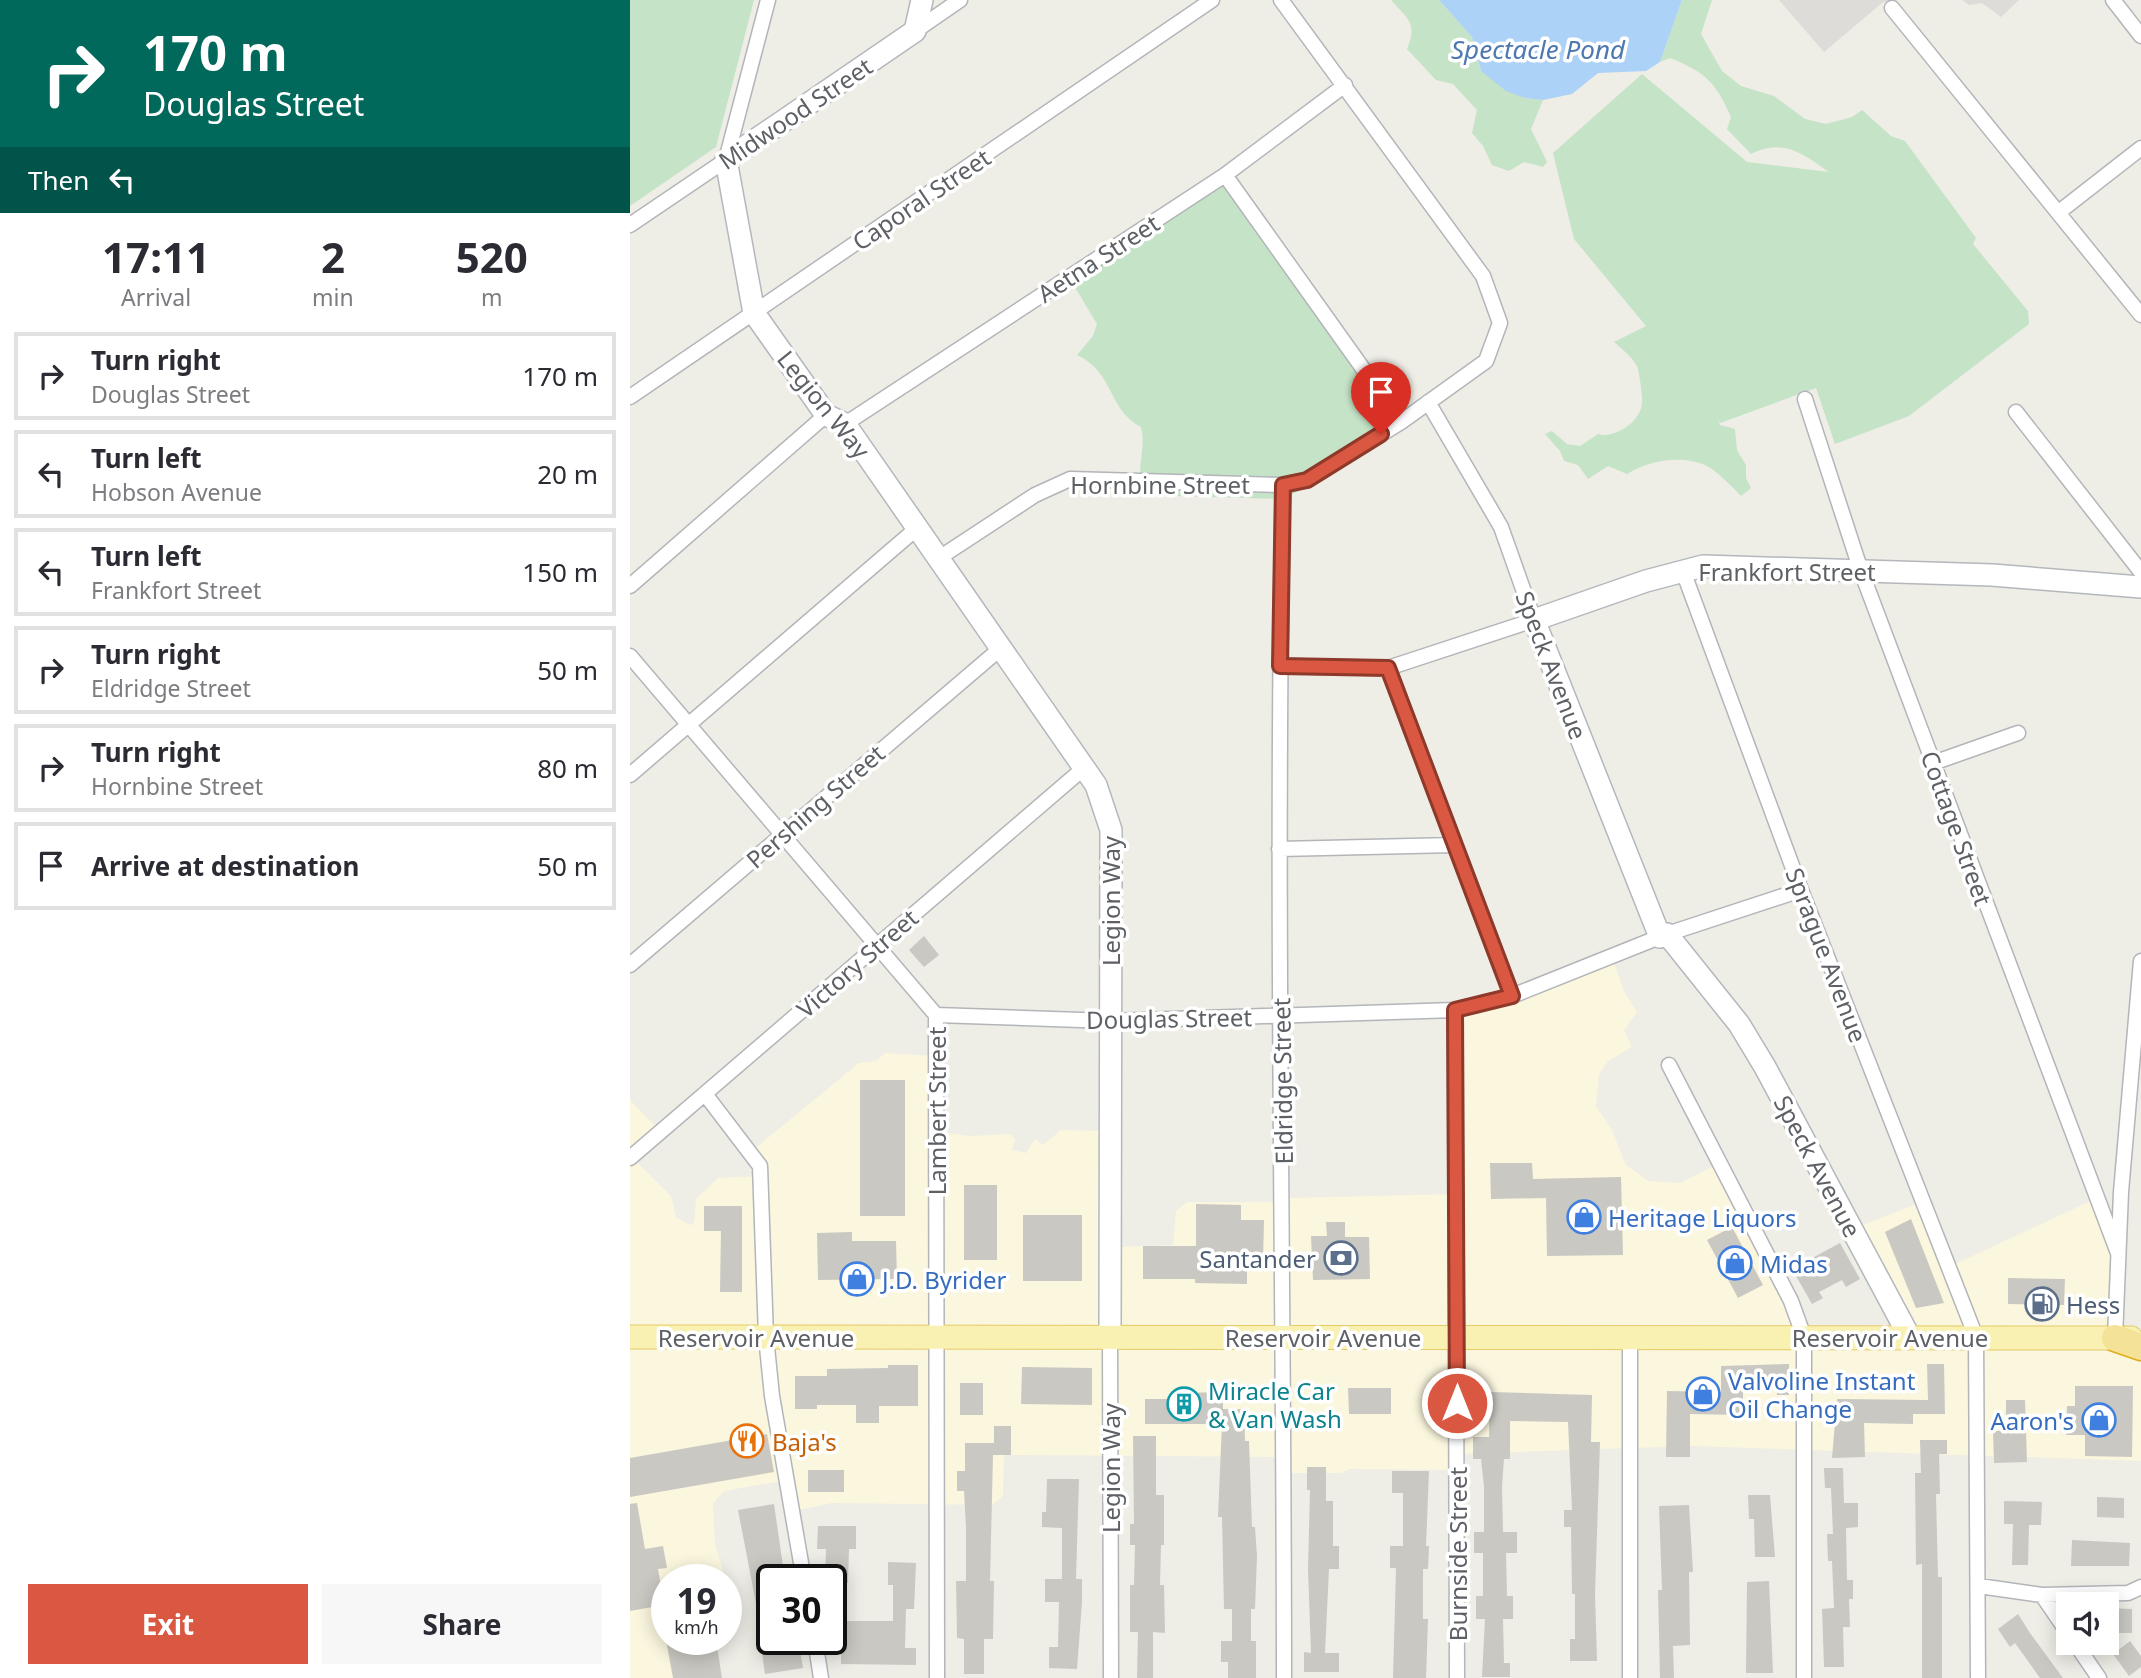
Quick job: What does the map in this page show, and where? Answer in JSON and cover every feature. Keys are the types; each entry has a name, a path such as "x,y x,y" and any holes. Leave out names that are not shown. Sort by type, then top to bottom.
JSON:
{"highway":[{"path":"2128,1338 2141,1347"}],"main road":[{"name":"Reservoir Avenue","path":"630,1337 2128,1338"}],"street":[{"path":"726,160 768,0"},
{"path":"915,31 922,0"},
{"name":"Midwood Street","path":"630,225 960,0"},
{"name":"Caporal Street","path":"630,397 1212,0"},
{"name":"Hornbine Street","path":"939,558 1035,495 1070,479 1283,485 1307,480 1401,422 1486,361 1500,323 1483,276 1281,0"},
{"path":"2113,0 2141,36"},
{"path":"1892,8 2141,315"},
{"name":"Aetna Street","path":"630,586 836,419 1225,175 1345,85"},
{"path":"2059,212 2141,148"},
{"name":"Legion Way","path":"726,160 754,313 939,558 1084,768 1105,804 1111,830 1111,1678"},
{"path":"1225,175 1401,422"},
{"name":"Cottage Street","path":"1805,399 1861,571 2118,1253"},
{"name":"Speck Avenue","path":"1429,402 1501,527 1534,620 1664,935 1739,1024 1765,1067 1909,1336"},
{"path":"2016,412 2141,572"},
{"name":"Eldridge Street","path":"1283,485 1279,849 1284,1678"},
{"path":"630,775 916,529"},
{"name":"Frankfort Street","path":"1280,666 1388,668 1703,566 1993,575 2141,587"},
{"name":"Sprague Avenue","path":"1684,571 1801,890 1976,1337"},
{"name":"Pershing Street","path":"630,965 1000,648"},
{"name":"Lambert Street","path":"630,656 780,836 936,1016 937,1678"},
{"path":"1388,668 1512,996"},
{"path":"1933,763 2018,733"},
{"name":"Victory Street","path":"630,1158 1084,768"},
{"path":"1279,849 1454,845"},
{"name":"Douglas Street","path":"936,1016 1110,1021 1455,1010 1512,996 1664,935 1801,890"},
{"path":"2128,1338 2118,1253 2141,961"},
{"name":"Burnside Street","path":"1455,1010 1457,1678"},
{"path":"1669,1065 1791,1301 1804,1337 1804,1678"},
{"path":"705,1094 760,1166 766,1337 772,1396 801,1564"},
{"path":"1976,1337 1978,1678"},
{"path":"1630,1338 1630,1678"},
{"path":"1979,1586 2042,1595 2128,1592 2141,1587"},
{"path":"2042,1595 2056,1615"},
{"path":"817,1655 821,1678"},
{"path":"2083,1655 2099,1678"}],"shaded area":[{"path":"1779,0 1890,0 1882,3 1824,52"},
{"path":"1962,0 2019,0 2001,17 1982,3 1969,5"},
{"path":"1613,961 1625,993 1637,1012 1624,1030 1632,1047 1608,1061 1599,1075 1596,1106 1612,1130 1626,1165 1648,1181 1680,1183 1718,1164 1809,1330 1916,1327 1860,1226 1924,1201 1951,1266 2099,1197 2114,1235 2116,1351 2141,1356 2141,1461 1691,1446 1458,1454 1456,1470 1349,1469 1342,1473 1284,1473 1281,1457 1007,1455 1004,1456 1003,1496 992,1505 832,1503 794,1511 787,1482 724,1491 713,1504 715,1544 721,1564 651,1564 651,1655 716,1655 720,1678 630,1678 630,1100 660,1131 633,1158 671,1196 676,1217 690,1225 694,1223 696,1199 718,1178 762,1176 753,1150 859,1063 876,1061 885,1053 935,1056 941,1132 969,1136 1011,1134 1015,1140 1012,1150 1026,1153 1035,1139 1043,1145 1061,1130 1108,1131 1116,1247 1173,1245 1176,1211 1187,1202 1278,1202 1285,1198 1455,1194 1456,1021 1503,998"}],"green space":[{"path":"630,0 754,0 716,147 630,206"},
{"path":"1391,0 1439,0 1472,37 1481,71 1525,98 1543,100 1531,129 1547,162 1543,167 1524,162 1509,171 1492,165 1483,146 1472,133 1477,110 1453,84 1436,80 1407,49 1411,27"},
{"path":"1682,0 1712,0 1701,34 1722,71 1741,86 1774,96 1805,119 1826,124 1852,117 1862,110 1891,136 1905,141 1976,238 1973,244 2028,311 2029,324 1909,416 1835,444 1816,388 1720,423 1718,420 1720,425 1735,429 1737,450 1746,465 1746,478 1751,488 1741,496 1712,469 1692,461 1657,462 1627,474 1608,466 1588,479 1578,465 1564,461 1560,451 1545,434 1552,431 1567,444 1580,446 1598,434 1611,434 1626,428 1637,417 1642,403 1638,369 1630,356 1614,342 1646,326 1574,239 1553,153 1642,74 1747,162 1829,172 1792,150 1773,147 1751,154 1727,129 1731,117 1720,95 1708,80 1692,68 1670,58 1660,62"},
{"path":"1219,178 1393,419 1315,483 1282,499 1144,495 1140,478 1143,443 1141,427 1122,411 1098,371 1077,355 1093,336 1097,324 1070,279"}],"water":[{"name":"Spectacle Pond","path":"1439,0 1682,0 1660,62 1646,71 1598,73 1572,94 1543,100 1525,98 1506,91 1481,71 1472,37"}],"building":[{"path":"924,936 939,955 924,967 909,950"},
{"path":"860,1080 905,1080 905,1216 860,1216"},
{"name":"Heritage Liquors","path":"1490,1163 1532,1163 1533,1179 1621,1177 1623,1255 1547,1256 1546,1198 1491,1199"},
{"path":"964,1185 997,1185 997,1260 964,1260"},
{"path":"1196,1204 1241,1205 1241,1220 1264,1220 1263,1262 1247,1262 1247,1284 1195,1283 1195,1279 1143,1279 1143,1246 1196,1246"},
{"path":"704,1206 742,1206 742,1292 720,1292 721,1231 704,1231"},
{"path":"1023,1215 1082,1215 1082,1281 1023,1281"},
{"path":"1911,1219 1944,1303 1916,1308 1885,1232"},
{"name":"Santander","path":"1326,1222 1345,1222 1345,1237 1369,1237 1370,1279 1313,1280 1311,1236 1327,1236"},
{"name":"Midas","path":"1732,1227 1763,1285 1738,1298 1707,1240"},
{"path":"852,1232 852,1241 896,1241 897,1279 818,1280 817,1233"},
{"path":"1840,1243 1860,1279 1846,1287 1842,1280 1819,1292 1823,1298 1812,1304 1792,1269"},
{"path":"2008,1278 2065,1279 2064,1305 2008,1304"},
{"path":"1789,1364 1789,1395 1777,1395 1777,1386 1743,1387 1743,1415 1690,1414 1690,1457 1666,1457 1667,1391 1721,1392 1721,1366"},
{"path":"1927,1364 1944,1364 1945,1414 1913,1414 1913,1424 1864,1423 1865,1457 1832,1458 1837,1399 1928,1400"},
{"path":"888,1365 918,1365 918,1406 879,1406 879,1423 856,1423 856,1405 817,1405 817,1409 795,1409 795,1376 827,1376 827,1369 888,1368"},
{"path":"1022,1367 1092,1368 1092,1405 1021,1404"},
{"path":"960,1383 983,1383 983,1415 960,1415"},
{"name":"Aaron's","path":"2075,1386 2133,1386 2132,1457 2085,1456 2085,1435 2066,1435 2067,1406 2075,1406"},
{"path":"1348,1388 1391,1388 1391,1414 1349,1414"},
{"path":"1223,1392 1223,1409 1244,1409 1245,1441 1249,1441 1252,1527 1255,1527 1257,1556 1255,1609 1251,1609 1251,1641 1256,1641 1256,1678 1228,1678 1228,1662 1221,1662 1221,1641 1232,1641 1232,1609 1224,1609 1222,1517 1218,1517 1222,1424 1145,1424 1145,1399 1185,1399 1185,1393"},
{"path":"1490,1392 1592,1395 1591,1442 1600,1442 1595,1594 1597,1661 1570,1661 1570,1639 1575,1639 1575,1594 1572,1594 1571,1527 1564,1527 1564,1510 1572,1510 1568,1422 1510,1421 1510,1459 1504,1459 1502,1486 1503,1532 1517,1532 1517,1553 1506,1553 1507,1596 1513,1596 1513,1619 1503,1619 1504,1663 1510,1663 1510,1677 1482,1677 1485,1619 1476,1619 1476,1596 1483,1596 1483,1553 1474,1553 1474,1532 1484,1532 1484,1486 1481,1459 1473,1459 1473,1437 1489,1437"},
{"path":"2006,1400 2025,1400 2027,1462 1994,1463 1993,1431 2006,1431"},
{"path":"994,1426 1011,1426 1011,1455 993,1455 990,1581 994,1581 993,1639 984,1639 984,1674 964,1674 964,1639 957,1638 956,1581 966,1581 966,1528 964,1491 957,1491 957,1471 965,1471 965,1443 994,1443"},
{"path":"767,1434 774,1472 630,1497 630,1458"},
{"path":"1133,1436 1156,1436 1156,1495 1164,1495 1164,1545 1161,1545 1160,1585 1164,1585 1165,1633 1153,1632 1153,1678 1137,1678 1138,1632 1130,1632 1130,1585 1134,1585 1135,1545 1130,1545 1130,1524 1134,1524"},
{"path":"1920,1440 1947,1440 1947,1454 1939,1454 1940,1494 1936,1494 1938,1577 1942,1577 1942,1678 1922,1678 1922,1564 1916,1565 1915,1473 1921,1473"},
{"path":"1307,1467 1326,1467 1326,1501 1333,1501 1333,1546 1339,1546 1339,1569 1329,1569 1325,1653 1339,1653 1339,1672 1304,1672 1304,1652 1311,1653 1308,1569 1310,1490 1307,1490"},
{"path":"1824,1468 1843,1468 1844,1503 1858,1503 1858,1527 1846,1528 1847,1580 1853,1580 1853,1599 1849,1599 1850,1627 1843,1627 1844,1667 1824,1667 1822,1609 1834,1608 1832,1561 1828,1561 1827,1534 1833,1534 1831,1488 1825,1488"},
{"path":"808,1470 844,1470 844,1492 808,1492"},
{"path":"1392,1471 1429,1471 1426,1546 1429,1546 1428,1569 1423,1569 1423,1619 1428,1619 1426,1678 1393,1678 1396,1568 1390,1568 1390,1546 1403,1546 1403,1493 1392,1493"},
{"path":"1047,1479 1079,1479 1076,1579 1082,1579 1082,1602 1077,1669 1049,1668 1049,1647 1058,1647 1059,1602 1045,1602 1045,1579 1062,1579 1062,1528 1042,1527 1042,1512 1046,1512"},
{"path":"1748,1495 1770,1495 1775,1557 1755,1557 1754,1519 1749,1519"},
{"path":"2097,1497 2124,1498 2124,1518 2097,1517"},
{"path":"2004,1501 2042,1502 2041,1525 2029,1525 2028,1565 2012,1565 2013,1524 2004,1524"},
{"path":"637,1503 645,1549 663,1546 666,1564 651,1564 651,1607 630,1611 630,1504"},
{"path":"774,1504 783,1564 756,1564 756,1603 738,1510"},
{"path":"1689,1505 1693,1572 1689,1572 1690,1645 1673,1646 1674,1678 1660,1678 1658,1590 1662,1590 1659,1506"},
{"path":"818,1526 856,1526 856,1549 849,1549 848,1583 847,1564 826,1564 826,1549 817,1549"},
{"path":"2072,1540 2130,1543 2129,1566 2071,1566"},
{"path":"888,1562 916,1563 914,1609 906,1609 905,1648 916,1648 916,1665 841,1664 841,1655 847,1655 847,1621 893,1621 893,1585 888,1585"},
{"path":"1769,1581 1773,1673 1746,1673 1747,1582"},
{"path":"2119,1608 2132,1609 2132,1633 2119,1633"},
{"path":"2018,1614 2063,1678 2040,1678 2015,1643 2010,1647 1998,1629"},
{"path":"2130,1641 2141,1656 2141,1667 2129,1676 2114,1655 2119,1655 2119,1649"},
{"path":"669,1655 718,1655 722,1678 673,1678"},
{"path":"762,1655 801,1655 803,1668 765,1674"}],"place":[{"name":"Heritage Liquors","path":"1584,1217"},
{"name":"Santander","path":"1341,1258"},
{"name":"Midas","path":"1735,1263"},
{"name":"J.D. Byrider","path":"857,1279"},
{"name":"Hess","path":"2042,1304"},
{"name":"Valvoline Instant Oil Change","path":"1703,1394"},
{"name":"Miracle Car & Van Wash","path":"1184,1404"},
{"name":"Aaron's","path":"2099,1420"},
{"name":"Baja's","path":"747,1441"}],"route":[{"path":"1381,434 1307,480 1283,485 1280,666 1388,668 1512,996 1455,1010 1457,1403"}]}
